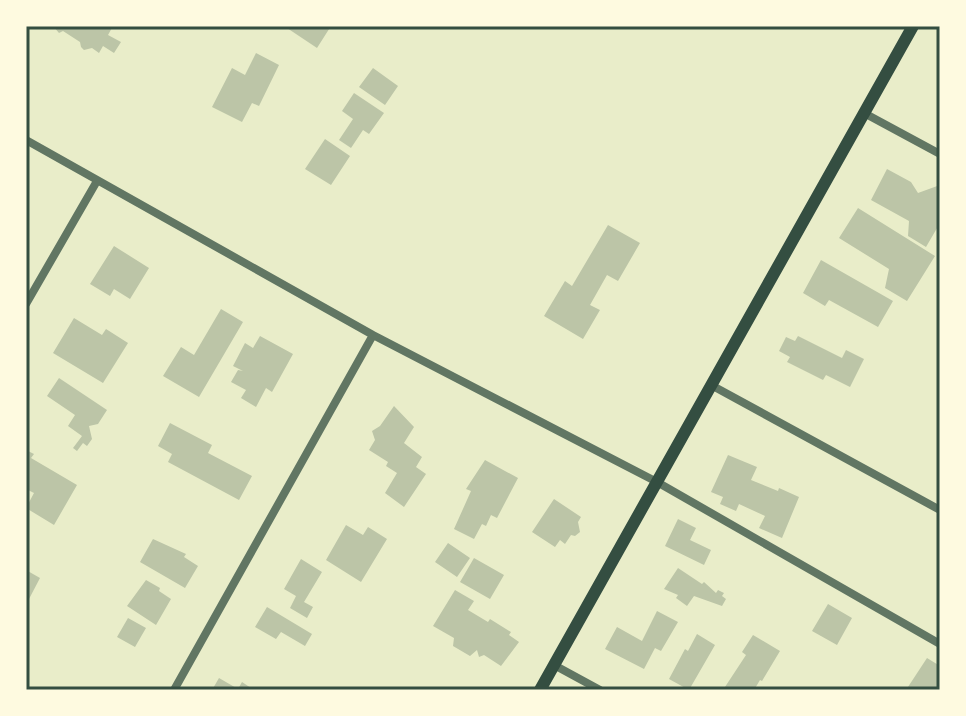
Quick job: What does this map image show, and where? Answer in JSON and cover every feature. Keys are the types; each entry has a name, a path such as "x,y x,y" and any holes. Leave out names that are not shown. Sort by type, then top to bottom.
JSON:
{"main road":[{"path":"540,690 913,26"}],"street":[{"path":"864,113 940,154"},
{"path":"26,140 373,335 657,482 940,644"},
{"path":"26,304 97,181"},
{"path":"174,690 373,335"},
{"path":"711,385 940,510"},
{"path":"554,665 600,690"}],"building":[{"path":"53,26 113,26 108,35 121,42 114,53 103,46 99,53 92,48 84,50 80,42 63,31 59,33"},
{"path":"284,26 331,26 317,48"},
{"path":"256,53 279,65 259,106 252,103 242,122 212,107 232,68 245,75"},
{"path":"373,68 398,86 385,105 359,87"},
{"path":"354,93 384,113 369,134 363,130 351,148 339,140 353,119 342,111"},
{"path":"325,139 350,156 331,185 305,169"},
{"path":"887,169 911,182 918,193 940,185 940,223 926,247 908,236 909,221 871,200"},
{"path":"858,208 935,256 907,301 885,288 889,269 839,238"},
{"path":"608,225 640,243 618,281 607,275 590,305 600,310 583,339 544,316 565,281 572,286"},
{"path":"114,246 149,268 130,299 114,289 110,296 90,284"},
{"path":"821,260 893,301 878,327 829,300 825,306 803,293"},
{"path":"221,309 243,322 199,397 163,376 181,347 194,355"},
{"path":"74,318 102,335 106,329 128,343 103,383 53,353"},
{"path":"260,336 293,354 272,392 266,388 256,407 241,398 246,390 231,382 238,370 243,371 233,366 245,343 253,348"},
{"path":"798,336 842,358 846,350 864,359 850,387 826,375 823,380 787,362 790,357 779,351 786,337 795,341"},
{"path":"59,378 107,410 98,424 89,426 92,439 87,446 83,443 77,451 73,448 82,436 68,426 75,415 47,396"},
{"path":"394,406 414,427 404,443 422,457 416,467 426,474 404,507 385,493 397,473 386,466 388,462 369,450 375,440 372,431 380,426"},
{"path":"170,423 212,445 208,453 252,476 239,500 168,462 172,454 158,446"},
{"path":"26,450 34,454 31,458 77,485 54,525 26,508 34,493 26,489"},
{"path":"728,455 757,467 751,480 799,497 782,538 759,528 765,516 739,504 736,511 720,504 723,497 711,492"},
{"path":"485,460 518,478 497,518 491,515 474,539 454,529 471,491 466,489"},
{"path":"554,499 581,517 578,522 580,532 571,535 565,544 560,540 555,547 532,532"},
{"path":"678,519 696,528 690,540 711,550 704,565 665,546"},
{"path":"346,525 363,535 368,527 387,539 361,582 326,560"},
{"path":"153,539 186,554 184,557 198,566 185,588 140,562"},
{"path":"448,543 470,558 457,577 435,562"},
{"path":"474,558 504,575 490,599 460,582"},
{"path":"301,559 322,572 304,602 313,607 307,618 290,608 296,596 284,589"},
{"path":"678,568 702,584 704,582 716,593 718,590 724,593 722,596 726,599 722,606 694,596 687,606 676,598 678,595 664,589"},
{"path":"26,570 40,578 29,599 26,597"},
{"path":"146,580 171,599 156,625 127,606"},
{"path":"455,590 474,601 468,610 511,632 509,635 519,642 501,666 484,655 479,657 477,650 470,656 453,646 454,638 433,626"},
{"path":"828,604 852,618 837,645 812,631"},
{"path":"267,607 312,634 305,646 281,632 276,639 255,627"},
{"path":"657,611 678,622 661,651 655,648 644,669 605,649 617,627 642,641"},
{"path":"128,618 146,628 135,647 117,637"},
{"path":"697,634 715,645 689,690 669,679"},
{"path":"753,635 780,651 754,690 723,690 746,655 742,652"},
{"path":"927,658 940,666 940,683 935,690 906,690"},
{"path":"219,678 238,689 242,682 254,690 212,690"}]}
